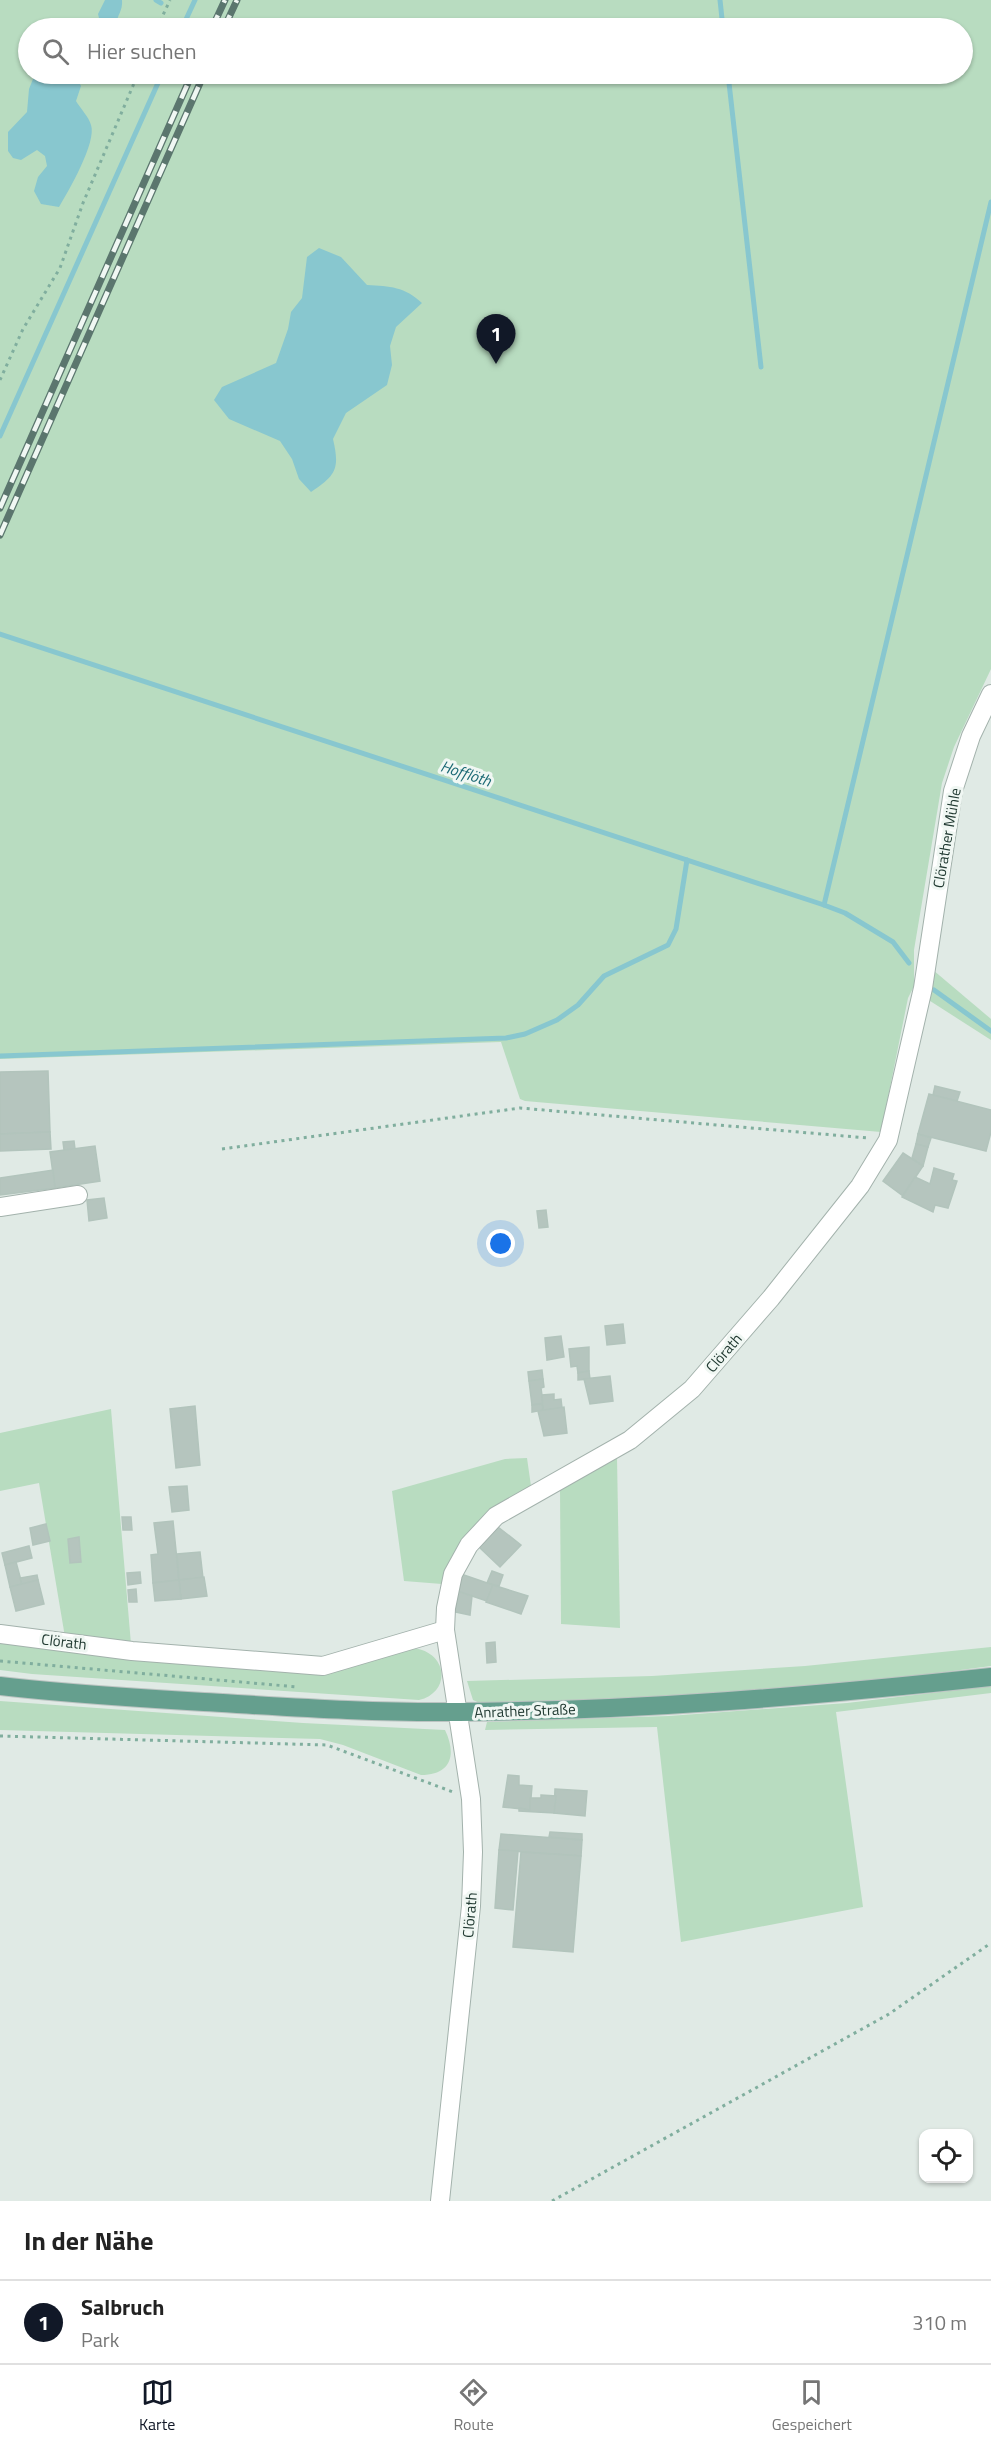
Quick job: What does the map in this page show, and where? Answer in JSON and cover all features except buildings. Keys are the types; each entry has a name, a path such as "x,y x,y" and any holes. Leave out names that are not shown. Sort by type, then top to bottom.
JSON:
{"main road":[{"name":"Anrather Straße","path":"0,1686 59,1693 340,1710 458,1713 674,1706 831,1695 991,1677"}],"street":[{"name":"Clörather Mühle","path":"921,994 953,790 971,736 991,694"},
{"name":"Clörath","path":"440,2201 471,1906 473,1852 471,1799 445,1630 446,1608 453,1574 468,1545 496,1516 630,1440 692,1389 771,1298 860,1186 888,1140 921,994"},
{"path":"0,1207 78,1196"},
{"name":"Clörath","path":"0,1634 132,1651 323,1666 445,1630"}],"path":[{"path":"162,18 170,0"},
{"path":"0,380 23,329 60,268 83,203 134,84"},
{"path":"222,1149 520,1108 888,1140"},
{"path":"0,1661 298,1687"},
{"path":"0,1736 327,1745 471,1799"},
{"path":"552,2201 890,2014 991,1943"}],"green space":[{"path":"0,0 991,0 991,669 954,747 942,783 914,950 914,986 908,998 881,1132 525,1101 520,1099 501,1042 0,1059"},
{"path":"933,970 991,1019 991,1040 927,999"},
{"path":"111,1409 131,1644 65,1637 39,1483 0,1491 0,1433"},
{"path":"617,1457 620,1628 561,1624 560,1490"},
{"path":"527,1458 531,1486 487,1512 460,1542 442,1584 404,1581 392,1491 505,1459"},
{"path":"0,1638 243,1667 412,1648 433,1656 439,1664 441,1681 430,1696 419,1700 32,1674 0,1670"},
{"path":"991,1647 991,1666 876,1681 667,1697 482,1704 473,1700 467,1681 652,1676 805,1666"},
{"path":"991,1686 991,1693 836,1712 863,1907 681,1942 657,1727 485,1730 487,1722 669,1716 847,1703"},
{"path":"0,1701 303,1723 445,1730 451,1755 449,1762 439,1771 421,1775 343,1745 320,1739 0,1730"}],"water":[{"path":"105,0 122,0 118,18 99,18 98,14"},
{"path":"31,84 80,84 76,101 91,125 92,133 86,154 59,207 41,204 34,191 38,177 47,166 45,156 37,150 21,160 13,158 8,151 8,132 27,112"},
{"path":"319,248 341,257 367,285 397,288 422,303 396,327 390,346 392,365 387,385 346,413 333,439 336,458 334,470 326,481 311,492 299,479 292,459 280,441 229,419 214,400 222,387 276,363 288,329 291,312 302,298 307,257"}],"waterway":[{"path":"156,0 161,3"},
{"path":"187,18 195,0"},
{"path":"720,0 722,18"},
{"path":"0,436 158,84"},
{"path":"729,84 761,367"},
{"path":"824,905 991,202"},
{"name":"Hofflöth","path":"0,634 824,905 845,913 893,942 909,963"},
{"path":"0,1056 506,1038 525,1034 557,1020 578,1005 604,976 668,945 676,929 687,860"},
{"name":"Hofflöth","path":"934,990 991,1031"}],"railway":[{"path":"217,18 225,0"},
{"path":"229,18 237,0"},
{"path":"0,508 188,84"},
{"path":"0,535 200,84"}],"place":[{"name":"Salbruch","path":"496,364"}]}
